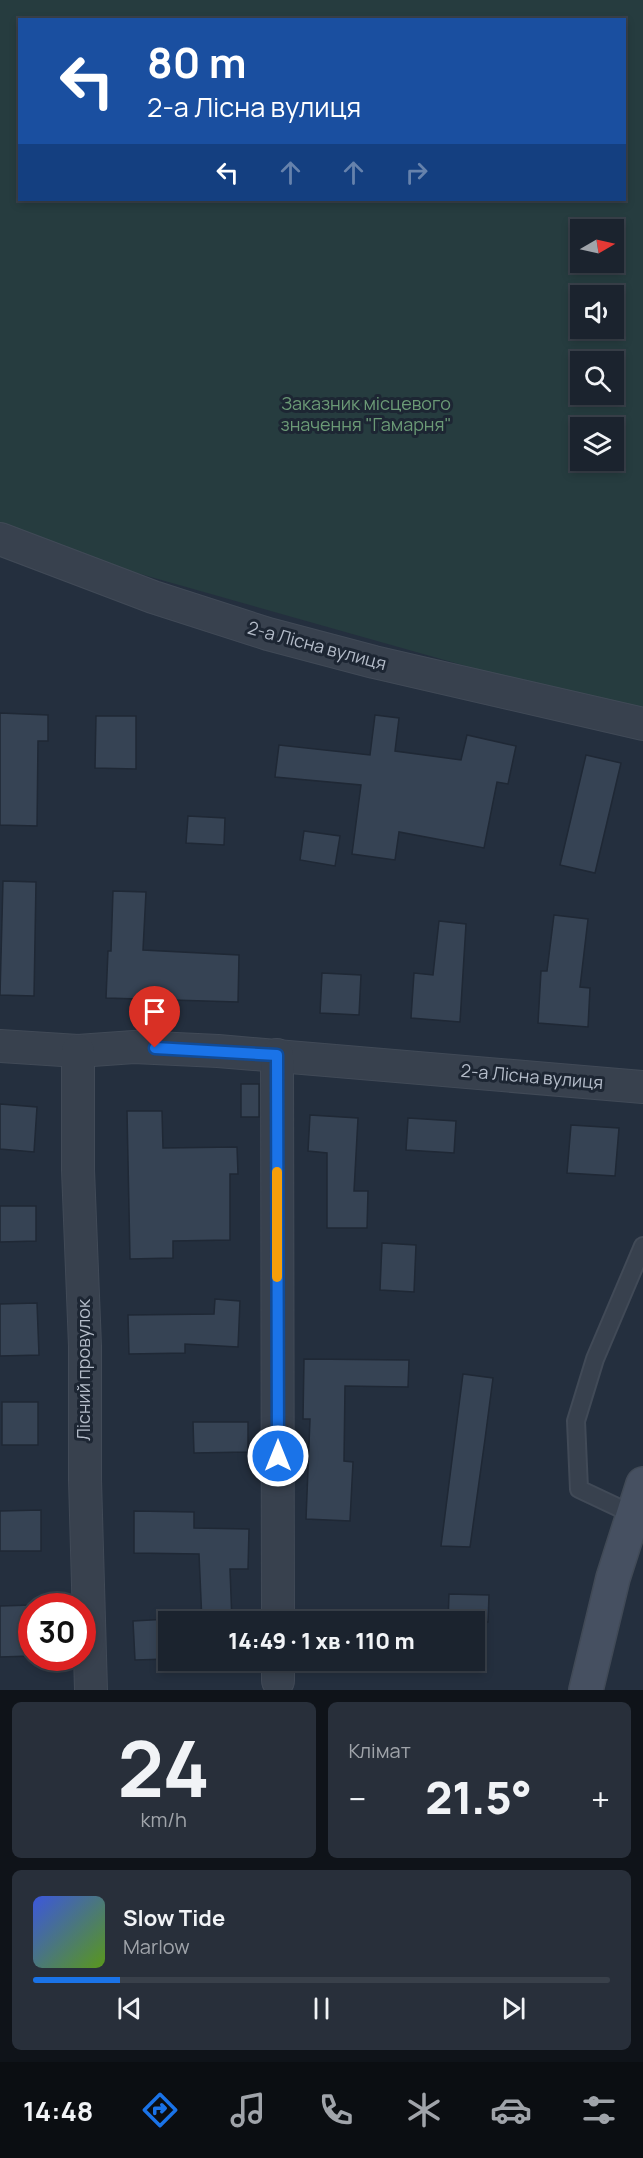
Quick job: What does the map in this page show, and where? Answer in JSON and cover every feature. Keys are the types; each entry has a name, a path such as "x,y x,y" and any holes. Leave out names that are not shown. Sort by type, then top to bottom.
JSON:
{"street":[{"name":"2-а Лісна вулиця","path":"0,539 145,594 268,634 374,663 643,724"},
{"name":"2-а Лісна вулиця","path":"0,1046 78,1051 134,1047 277,1055 643,1087"},
{"name":"Лісний провулок","path":"78,1051 78,1170 85,1346 85,1480 91,1690"},
{"path":"277,1055 278,1611"},
{"path":"586,1690 610,1589 638,1499"}],"lane":[{"path":"638,1499 579,1489 576,1421 595,1359 643,1246"}],"green space":[{"name":"Заказник місцевого значення \"Гамарня\"","path":"0,0 643,0 643,716 119,568 0,550"}],"building":[{"path":"0,713 48,715 48,741 38,741 37,826 0,825"},
{"path":"375,715 399,718 395,751 461,760 467,735 516,746 508,784 497,782 484,848 399,832 395,860 352,854 361,785 275,777 279,745 370,755"},
{"path":"96,716 136,716 136,769 95,768"},
{"path":"586,755 621,763 595,873 560,865"},
{"path":"188,816 225,818 224,845 186,843"},
{"path":"304,831 340,836 335,866 300,860"},
{"path":"3,881 36,882 34,996 0,995"},
{"path":"113,891 146,892 143,950 239,955 238,1002 106,998 108,951 111,951"},
{"path":"554,915 588,919 580,987 590,988 588,1027 538,1023 541,971 547,971"},
{"path":"439,921 466,924 460,1022 411,1018 414,973 433,975"},
{"path":"322,973 361,975 359,1015 320,1013"},
{"path":"241,1084 259,1084 259,1117 241,1117"},
{"path":"0,1104 37,1107 34,1152 0,1149"},
{"path":"127,1111 162,1111 163,1148 237,1147 238,1174 230,1174 230,1240 173,1241 173,1258 130,1259"},
{"path":"310,1115 358,1118 354,1191 368,1191 367,1228 327,1228 327,1153 308,1151"},
{"path":"408,1118 456,1121 454,1153 406,1150"},
{"path":"571,1125 619,1128 615,1176 567,1173"},
{"path":"0,1206 36,1206 36,1241 0,1242"},
{"path":"382,1243 416,1245 414,1292 380,1290"},
{"path":"215,1299 240,1301 238,1347 185,1344 185,1353 129,1354 128,1315 214,1314"},
{"path":"37,1303 39,1355 0,1356 0,1304"},
{"path":"304,1359 409,1360 408,1387 345,1386 344,1461 353,1462 350,1521 306,1519 310,1419 303,1419"},
{"path":"463,1374 493,1378 470,1547 441,1546"},
{"path":"2,1402 38,1402 38,1445 2,1445"},
{"path":"193,1422 248,1422 248,1452 194,1453"},
{"path":"41,1510 41,1551 0,1551 0,1511"},
{"path":"134,1511 194,1512 194,1528 249,1529 248,1569 230,1569 232,1611 202,1611 199,1554 134,1553"},
{"path":"449,1594 489,1595 488,1622 485,1622 485,1611 448,1611"},
{"path":"18,1605 18,1656 0,1657 0,1606"},
{"path":"158,1620 158,1659 135,1660 133,1621"}],"slow traffic":[{"path":"277,1172 277,1277"}],"route":[{"path":"155,1048 277,1055 278,1456"}]}
